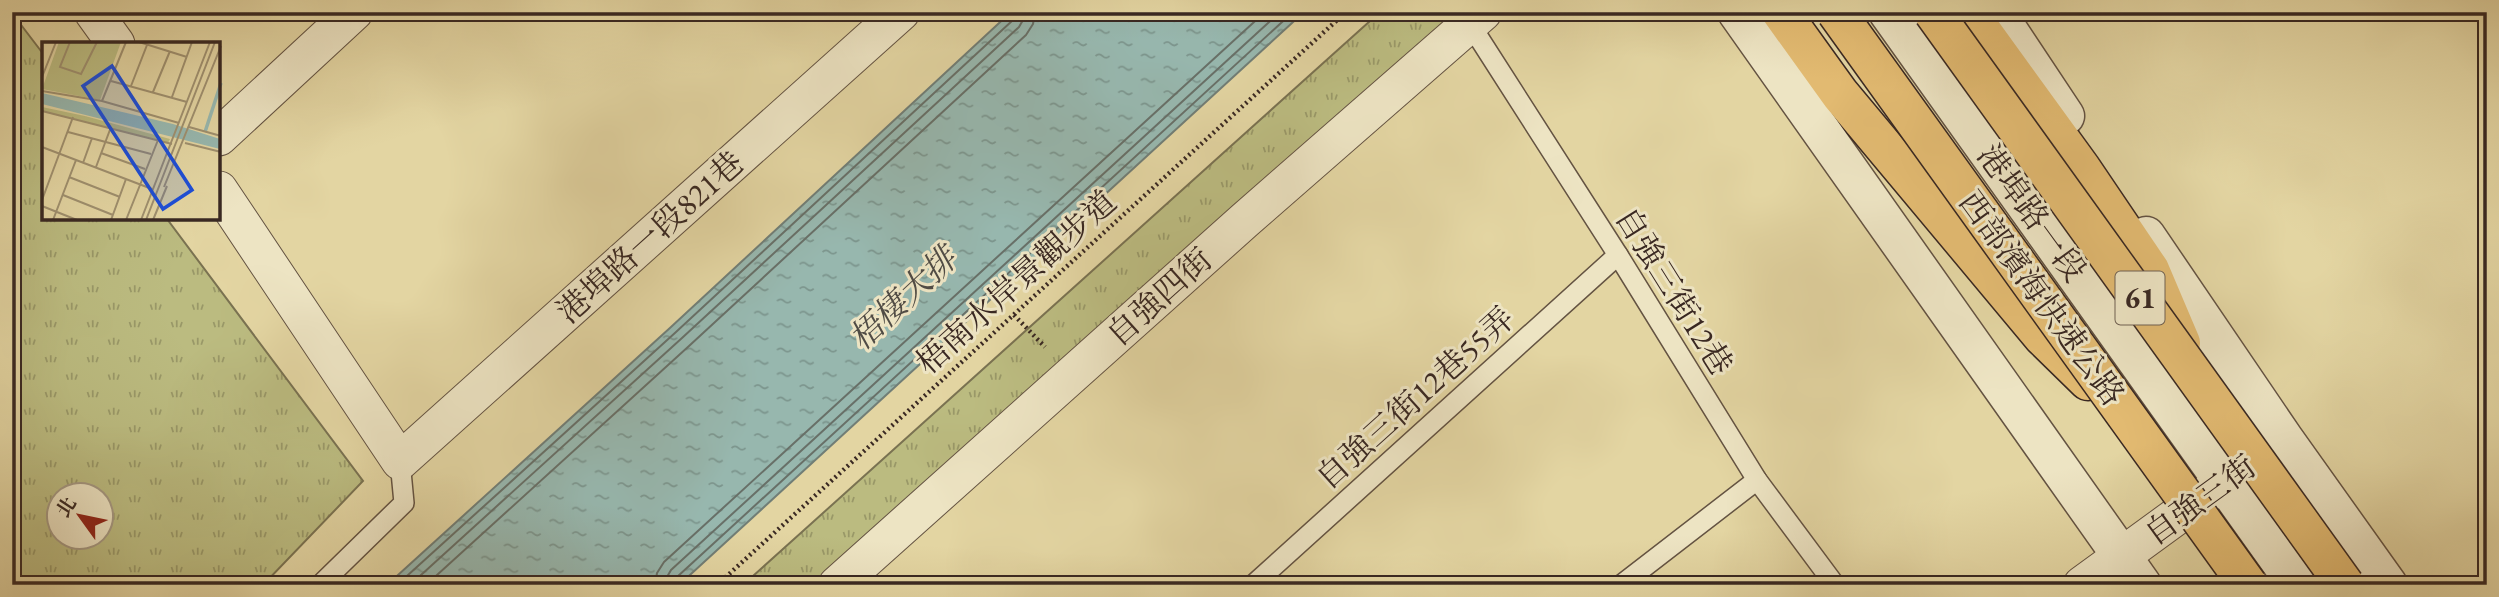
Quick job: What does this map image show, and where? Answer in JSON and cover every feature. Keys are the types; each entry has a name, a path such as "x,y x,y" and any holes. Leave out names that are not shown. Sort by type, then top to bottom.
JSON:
{"highway":[{"path":"1781,12 1840,94 2043,337 2136,428"},
{"name":"西部濱海快速公路","path":"1836,12 2248,585"},
{"name":"61","path":"1933,12 2345,585"},
{"path":"1968,12 2081,168 2150,270 2192,371"}],"street":[{"path":"93,12 115,42"},
{"path":"220,136 354,12"},
{"name":"港埠路一段821巷","path":"400,461 901,12"},
{"path":"1737,12 2132,571"},
{"name":"港埠路一段","path":"1888,12 2297,585"},
{"path":"1996,12 2284,439 2388,585"},
{"name":"自強四街","path":"845,582 1245,220 1477,18"},
{"path":"220,191 400,461"},
{"name":"自強三街","path":"2082,585 2132,571 2224,481 2284,439"}],"lane":[{"name":"自強三街12巷","path":"1477,18 1618,255 1757,480 1835,585"},
{"name":"自強三街12巷55弄","path":"1253,585 1618,255"},
{"path":"320,585 404,503 400,461"},
{"path":"1621,585 1757,480"}],"path":[{"name":"梧南水岸景觀步道","path":"717,585 1346,12"}],"green space":[{"path":"1380,12 1482,12 823,585 743,585"},
{"path":"12,13 42,52 42,220 168,220 363,481 263,585 12,585"}],"water":[{"name":"梧棲大排","path":"1011,12 1304,12 679,585 387,585 671,327"}]}
